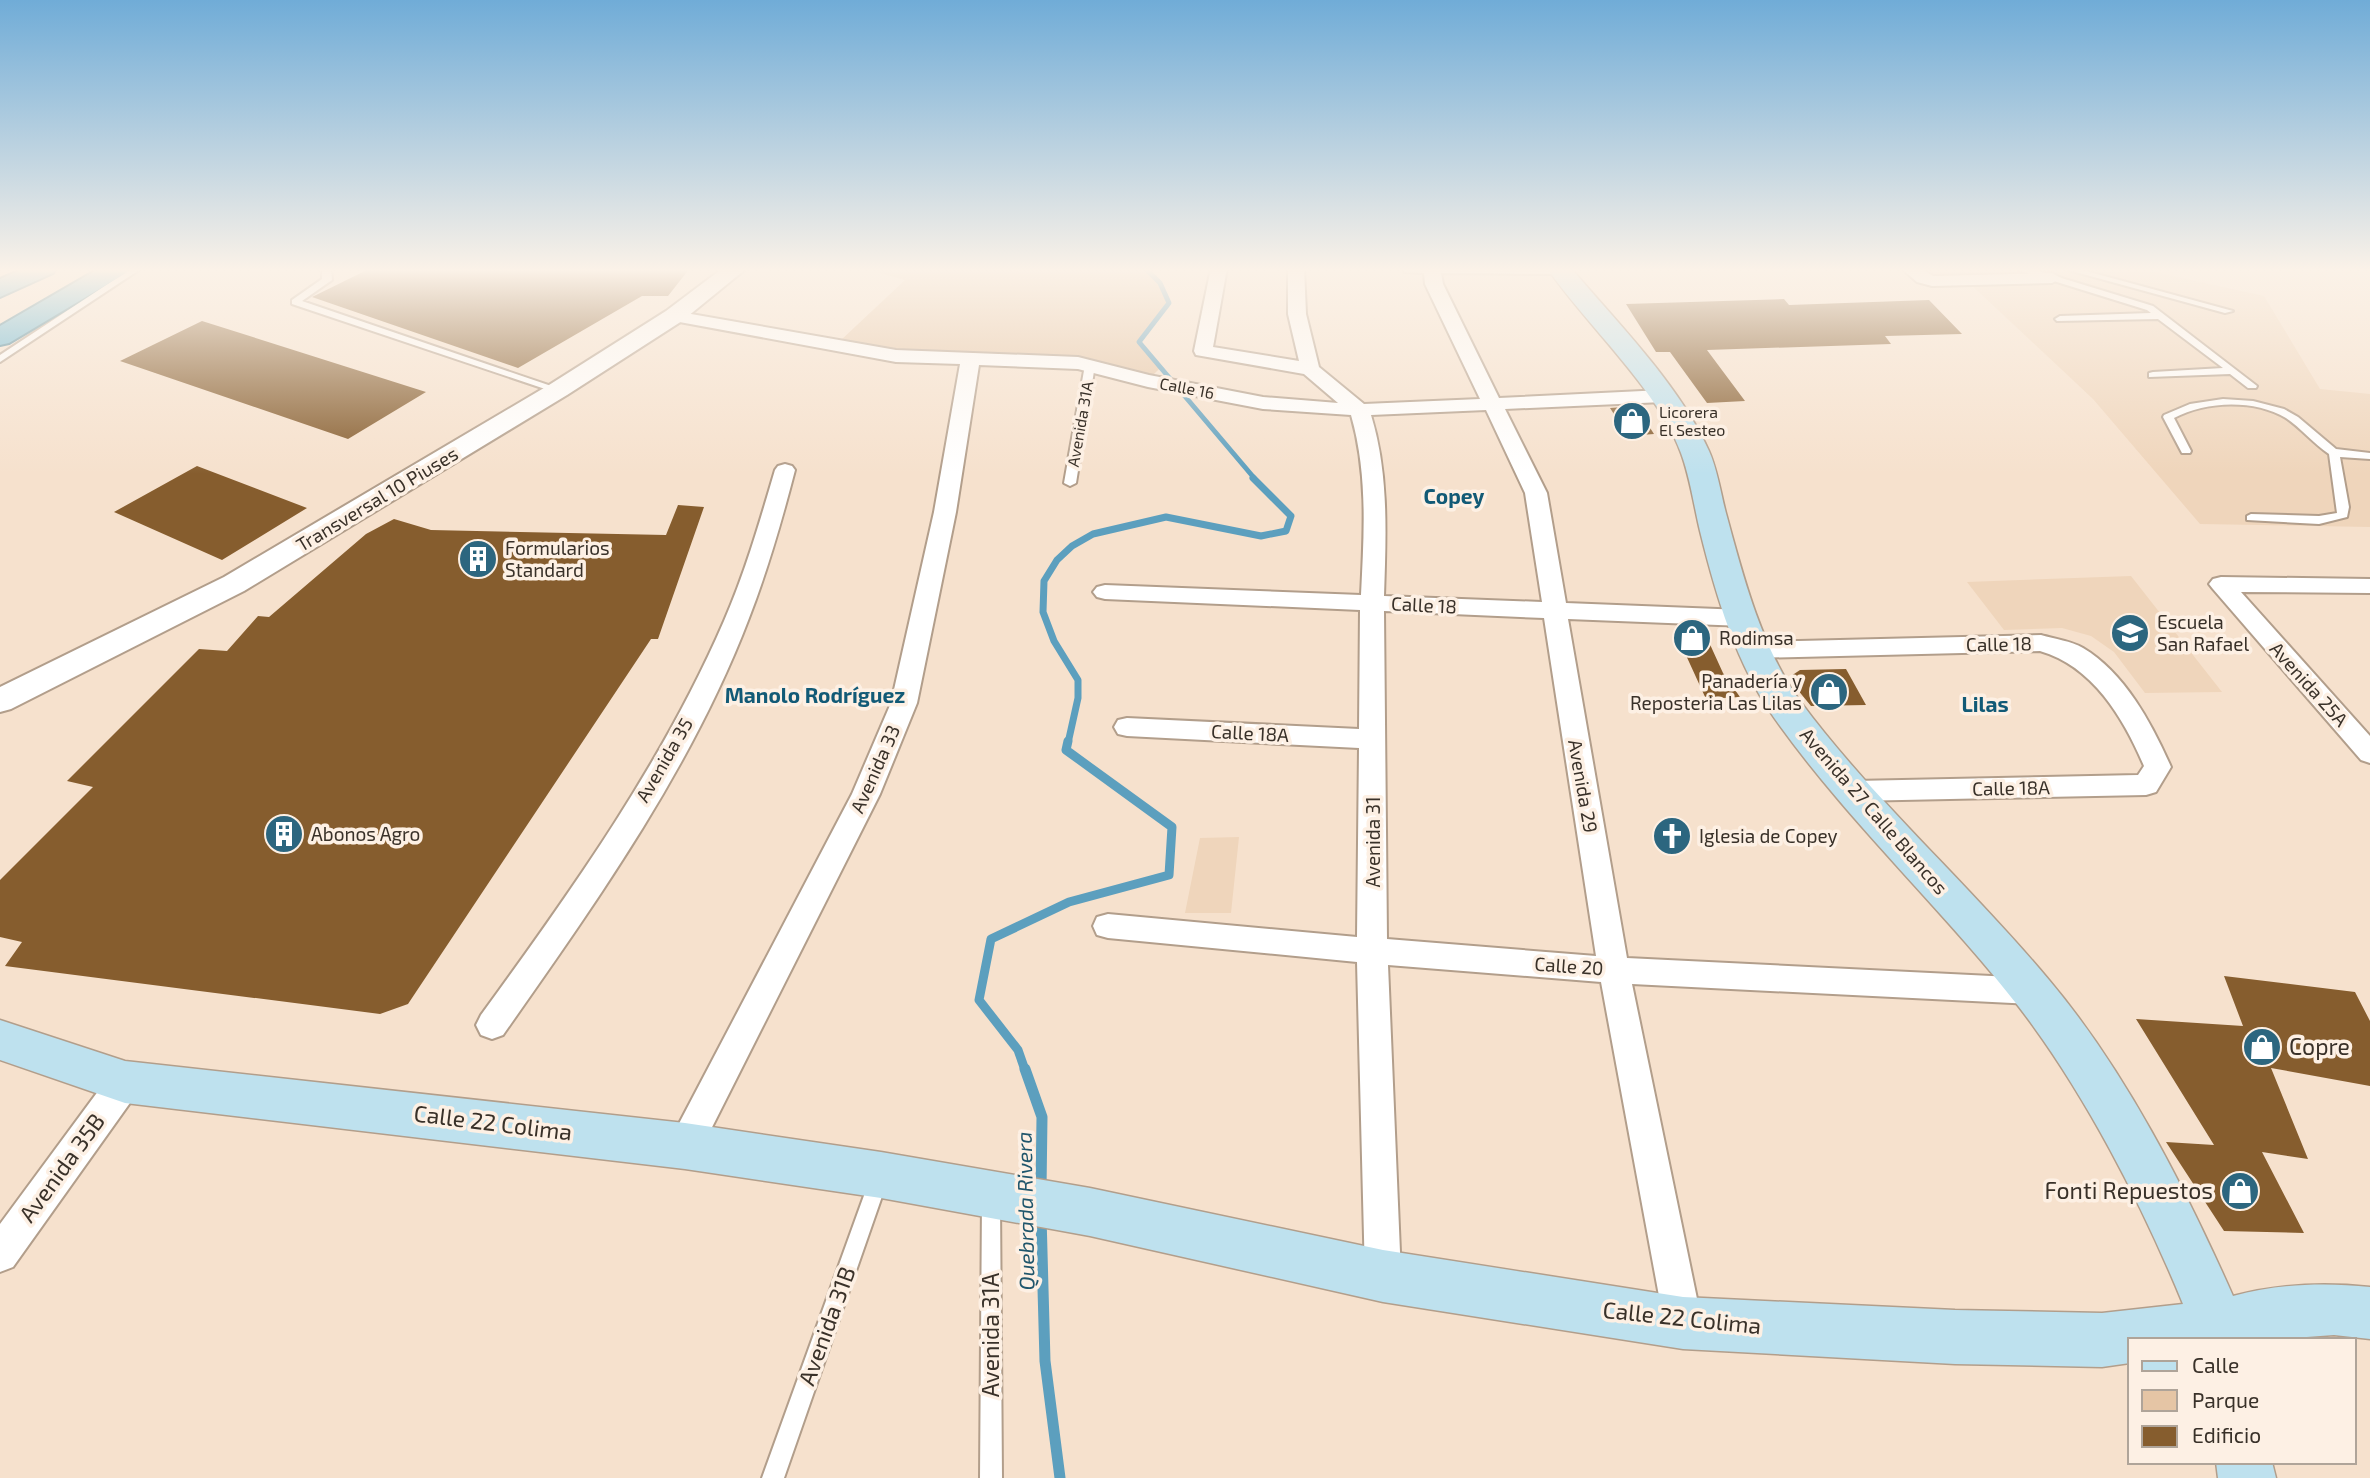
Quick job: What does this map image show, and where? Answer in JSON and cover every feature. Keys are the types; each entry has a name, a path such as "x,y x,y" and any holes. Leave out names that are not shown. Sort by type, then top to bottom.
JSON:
{"main road":[{"name":"Avenida 27 Calle Blancos","path":"1616,337 1663,396 1696,453 1724,565 1753,650 1787,709 1854,791 2032,991 2067,1036 2129,1140 2182,1239 2220,1333"},
{"name":"Calle 22 Colima","path":"0,1040 125,1082 685,1146 881,1175 1090,1212 1383,1276 1683,1323 1955,1337 2128,1338"},
{"name":"Calle 22 Colima","path":"2136,1338 2220,1333 2267,1313 2334,1309 2370,1313"}],"street":[{"name":"Transversal 10 Piuses","path":"0,701 234,584 558,390 641,337"},
{"name":"Calle 16","path":"787,337 873,353 1090,365 1148,381 1263,402 1359,410 1663,396"},
{"path":"1205,337 1202,349 1205,352 1310,369 1359,410"},
{"path":"1302,337 1310,369"},
{"name":"Avenida 29","path":"1460,337 1536,493 1614,970 1683,1323"},
{"name":"Avenida 33","path":"685,1146 866,794 904,703 945,512 970,360"},
{"name":"Avenida 31","path":"1359,410 1368,439 1376,511 1372,602 1372,951 1383,1276"},
{"name":"Avenida 35","path":"492,1024 571,914 663,767 707,684 738,619 775,513 785,470"},
{"name":"Avenida 25A","path":"2370,586 2221,584 2370,753"},
{"name":"Calle 18","path":"1105,592 1743,618"},
{"name":"Calle 18","path":"1753,650 2041,643 2076,654 2099,675 2147,738 2158,767"},
{"name":"Calle 18A","path":"1127,727 1374,739"},
{"name":"Calle 18A","path":"1854,791 2146,785 2158,767"},
{"name":"Calle 20","path":"1108,926 1614,970 2032,991"},
{"name":"Avenida 35B","path":"0,1254 125,1082"}],"lane":[{"path":"0,359 33,337"},
{"path":"400,337 558,390"},
{"path":"2187,337 2252,386"},
{"name":"Avenida 31A","path":"1070,483 1090,365"},
{"path":"2153,375 2232,371"},
{"path":"2186,451 2168,417 2178,410 2206,404 2247,404 2281,411 2334,452 2370,456"},
{"path":"2251,518 2319,520 2343,515 2343,498 2333,463 2334,452"},
{"name":"Avenida 31B","path":"774,1478 881,1175"},
{"name":"Avenida 31A","path":"991,1478 996,1194"}],"shaded area":[{"path":"2027,337 2289,337 2320,389 2370,394 2370,527 2200,524 2093,399"},
{"name":"Escuela San Rafael","path":"2131,576 2222,692 2145,693 2114,652 2091,636 2062,628 2004,630 1967,582"},
{"path":"1239,837 1231,913 1185,913 1200,838"}],"green space":[{"path":"844,337 1143,337 1139,342 1161,367 1149,379 1084,359 902,352 840,341"}],"building":[{"path":"169,337 252,337 426,392 348,439 120,361"},
{"path":"428,337 571,337 518,368"},
{"path":"1647,337 1886,337 1891,344 1707,350 1745,401 1707,403 1670,352 1656,352"},
{"name":"Licorera El Sesteo","path":"1636,406 1654,434 1628,436 1610,408"},
{"path":"197,466 307,508 222,560 114,512"},
{"name":"Abonos Agro","path":"678,505 704,507 658,639 651,639 408,1004 380,1014 5,966 22,942 0,937 0,880 93,787 67,781 199,649 227,651 258,616 269,617 366,534 394,519 431,530 666,535"},
{"path":"1674,629 1703,629 1723,673 1740,697 1706,699"},
{"name":"Panadería y Reposteria Las Lilas","path":"1846,669 1866,705 1811,706 1788,678 1800,670"},
{"name":"Copre","path":"2224,976 2355,992 2370,1021 2370,1086 2271,1068 2308,1159 2262,1152 2304,1233 2224,1231 2166,1142 2214,1145 2136,1019 2243,1026"}],"waterway":[{"name":"Quebrada Rivera","path":"1143,337 1139,342 1255,479"},
{"name":"Quebrada Rivera","path":"1068,743 1078,698 1078,680 1054,641 1043,612 1044,581 1057,560 1072,546 1093,534 1166,517 1261,536 1286,531 1291,516 1253,478"},
{"name":"Quebrada Rivera","path":"1025,1070 1018,1050 979,1000 991,939 1069,902 1169,875 1172,827 1066,750 1068,741"},
{"name":"Quebrada Rivera","path":"1025,1069 1042,1117 1041,1189"},
{"name":"Quebrada Rivera","path":"1041,1216 1045,1361 1060,1478"}],"place":[{"name":"Licorera El Sesteo","path":"1632,421"},
{"name":"Formularios Standard","path":"478,559"},
{"name":"Escuela San Rafael","path":"2130,633"},
{"name":"Rodimsa","path":"1692,638"},
{"name":"Panadería y Reposteria Las Lilas","path":"1829,692"},
{"name":"Abonos Agro","path":"284,834"},
{"name":"Iglesia de Copey","path":"1672,836"},
{"name":"Copre","path":"2262,1047"},
{"name":"Fonti Repuestos","path":"2240,1191"}],"district":[{"name":"Copey","path":"1454,497"},
{"name":"Manolo Rodríguez","path":"815,696"},
{"name":"Lilas","path":"1985,705"}]}
